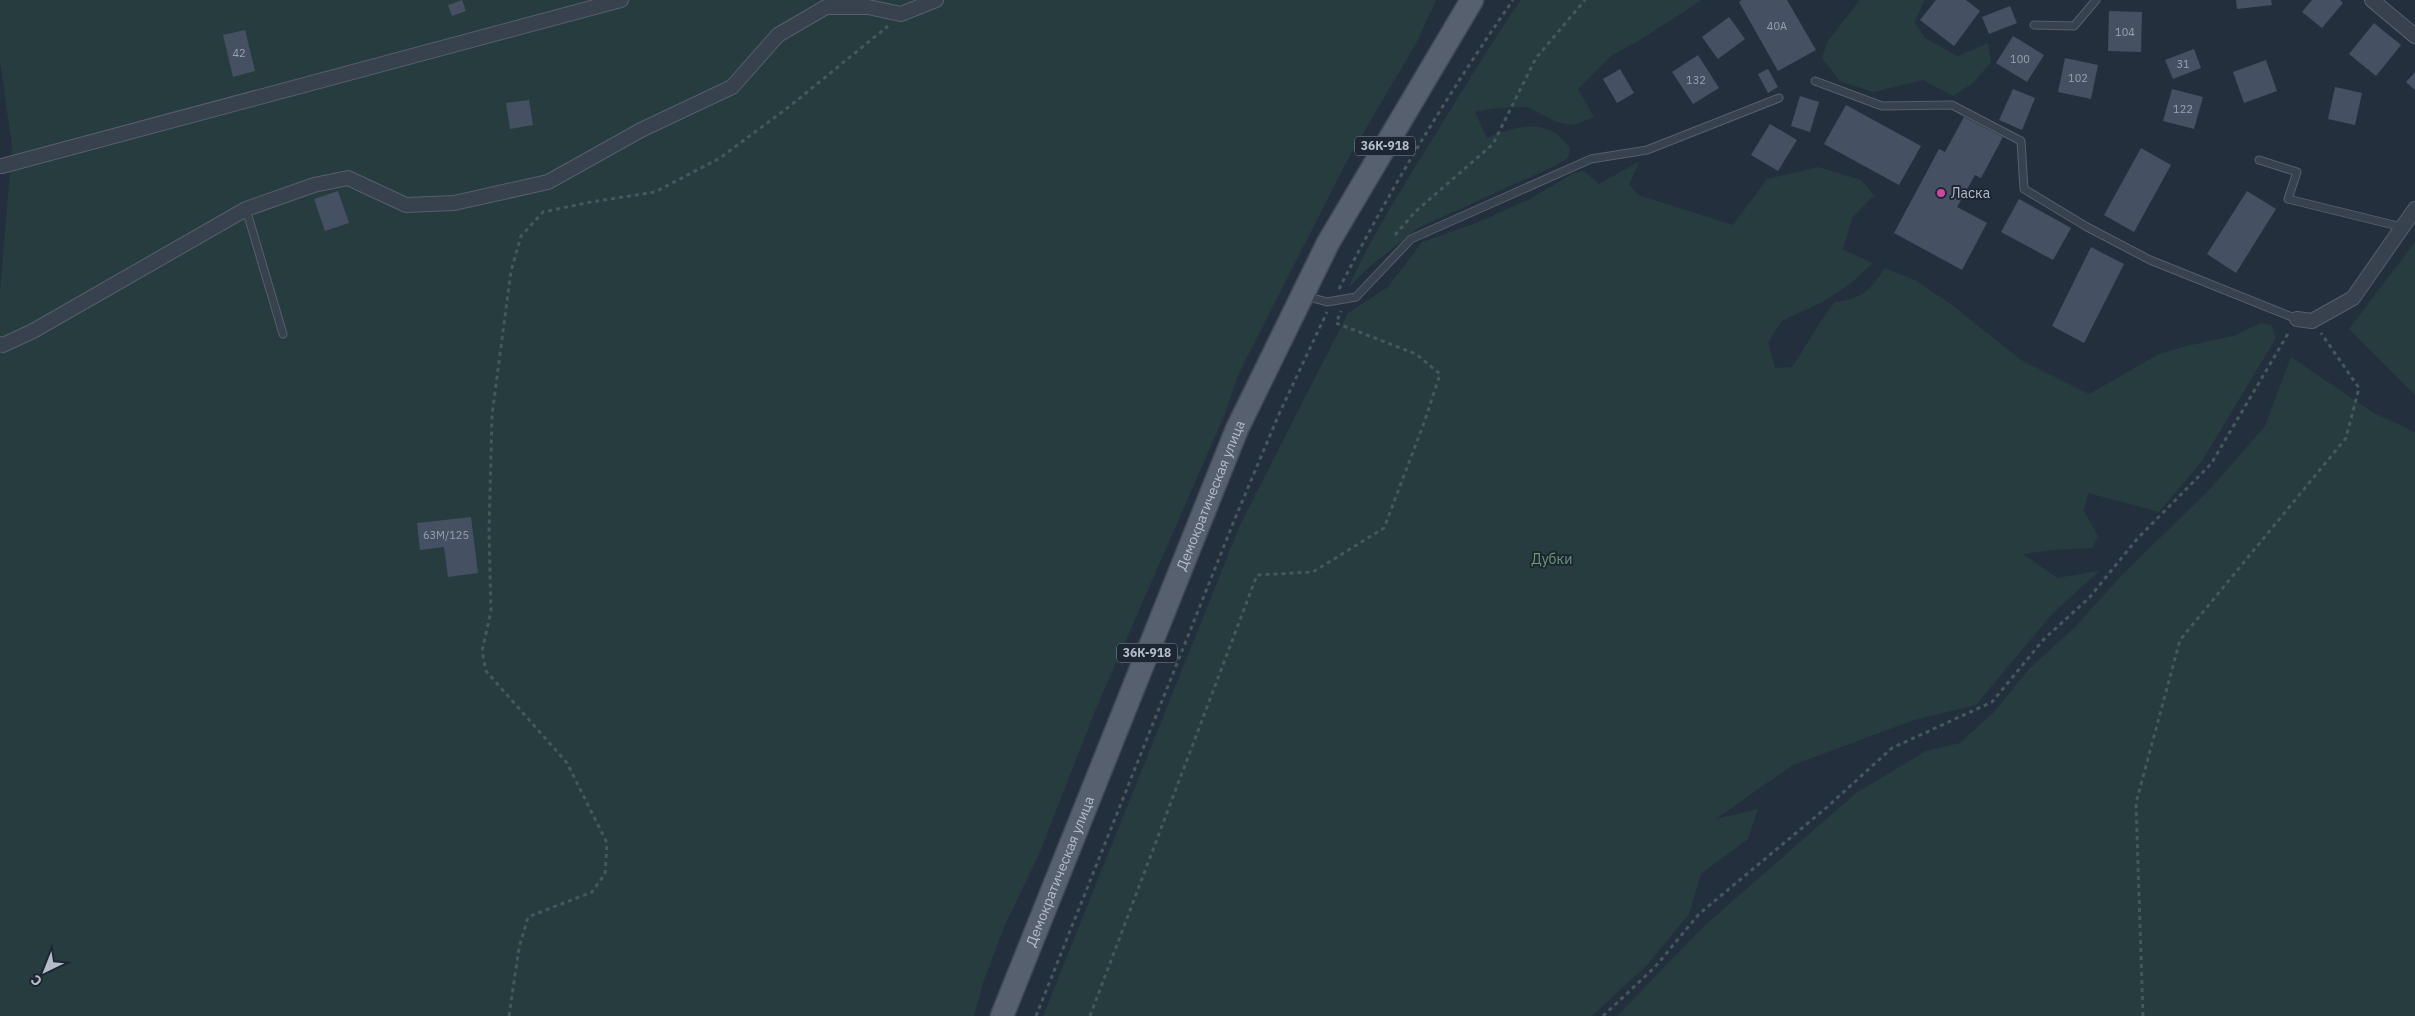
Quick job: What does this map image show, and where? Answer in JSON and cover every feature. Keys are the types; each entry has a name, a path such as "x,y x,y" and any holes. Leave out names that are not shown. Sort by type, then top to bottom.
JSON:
{"main road":[{"name":"Демократическая улица","path":"1002,1016 1237,429 1328,243 1472,0"}],"street":[{"path":"1,167 621,0"},
{"path":"0,344 3,345 33,331 246,209 314,185 348,178 406,205 454,203 548,182 641,130 732,87 778,35 826,7 868,7 901,14 936,0"},
{"path":"2372,0 2415,36"},
{"path":"2297,318 2312,321 2353,298 2415,209"}],"lane":[{"path":"2034,25 2074,26 2096,0"},
{"path":"1815,81 1882,106 1952,105 2021,141 2024,189 2087,227 2150,260 2297,318"},
{"path":"1301,295 1327,302 1356,296 1411,239 1591,159 1647,150 1779,98"},
{"path":"2259,160 2297,172 2288,199 2402,227"},
{"path":"246,209 284,334"}],"path":[{"path":"1036,1016 1234,522 1283,406 1333,301 1387,200 1482,44 1513,0"},
{"path":"1392,240 1415,212 1494,144 1536,58 1584,0"},
{"path":"509,1016 518,948 528,917 592,892 605,874 607,843 567,763 486,671 482,651 491,612 489,532 492,415 511,271 521,236 543,212 655,192 720,158 790,106 901,14"},
{"path":"1090,1016 1257,576 1313,572 1384,528 1424,423 1440,374 1416,354 1336,323 1347,298"},
{"path":"1603,1016 1654,967 1699,914 1826,808 1892,748 1992,702 2044,639 2089,598 2137,539 2212,464 2297,318"},
{"path":"2143,1016 2136,803 2180,640 2346,438 2359,388 2312,321"}],"green space":[{"path":"0,0 1436,0 1418,40 1348,159 1239,373 1224,416 1095,711 1040,852 1005,925 983,983 974,1016 0,1016 0,292 12,147 0,60"},
{"path":"1521,0 1702,0 1637,42 1613,54 1578,89 1594,117 1574,125 1556,122 1528,107 1498,108 1475,112 1487,138 1519,128 1544,128 1557,134 1570,148 1568,158 1555,166 1418,228 1368,268 1348,288 1367,249 1400,191"},
{"path":"1860,0 1925,0 1914,22 1925,38 1958,56 1988,43 1991,62 1973,83 1953,96 1923,80 1873,92 1840,81 1822,58 1827,42"},
{"name":"Дубки","path":"1640,161 1629,184 1638,195 1733,225 1767,179 1818,167 1861,180 1874,195 1852,218 1843,250 1873,263 1850,284 1824,301 1782,321 1768,342 1775,368 1792,367 1835,302 1859,296 1870,288 1885,268 1915,280 1952,305 2021,360 2089,394 2157,355 2182,347 2233,336 2261,323 2271,325 2276,338 2202,461 2159,512 2088,493 2084,511 2098,536 2092,548 2023,554 2057,578 2099,571 2052,614 1976,705 1914,720 1793,765 1716,819 1758,809 1748,839 1701,874 1689,914 1647,965 1592,1016 1043,1016 1240,525 1348,313 1388,287 1422,242 1476,223 1530,199 1574,173 1584,171 1599,184"},
{"path":"2415,242 2415,395 2349,329"},
{"path":"2291,357 2372,412 2415,432 2415,1016 1617,1016 1703,927 1856,793 1926,751 1960,743 1994,712 2028,670 2075,627 2121,576 2212,487 2265,426"}],"building":[{"path":"462,0 466,11 452,16 448,5"},
{"path":"1742,0 1787,0 1816,50 1778,71 1739,2"},
{"path":"1936,0 1966,0 1980,11 1954,46 1920,20"},
{"path":"2236,0 2271,0 2272,5 2237,9"},
{"path":"2312,0 2340,0 2343,3 2322,28 2302,12"},
{"path":"2010,6 2017,23 1989,34 1982,17"},
{"path":"2109,11 2142,12 2141,52 2108,51"},
{"path":"1729,17 1745,39 1718,59 1702,37"},
{"path":"2374,23 2401,45 2376,76 2349,54"},
{"path":"245,30 255,71 233,77 223,35"},
{"path":"2013,36 2044,55 2027,82 1996,63"},
{"path":"2194,49 2201,68 2173,79 2165,60"},
{"path":"1698,55 1719,88 1693,104 1672,72"},
{"path":"2065,58 2098,65 2091,99 2058,92"},
{"path":"2266,60 2277,91 2244,103 2233,72"},
{"path":"1620,69 1634,93 1617,103 1603,79"},
{"path":"1768,69 1778,87 1768,93 1758,74"},
{"path":"2415,72 2415,90 2406,82"},
{"path":"2335,87 2362,93 2355,125 2328,119"},
{"path":"2013,89 2035,98 2022,130 1999,120"},
{"path":"2172,89 2203,97 2194,129 2163,121"},
{"path":"1800,96 1819,102 1810,132 1791,126"},
{"path":"529,100 533,125 510,129 506,103"},
{"path":"1846,105 1921,146 1899,185 1824,144"},
{"name":"Ласка","path":"1964,117 2003,137 1981,178 1975,175 1957,207 1987,223 1962,270 1894,233 1939,149 1945,152"},
{"path":"1770,124 1797,140 1778,171 1751,155"},
{"path":"2141,148 2171,165 2134,232 2104,215"},
{"path":"338,191 349,223 325,231 314,199"},
{"path":"2247,191 2276,209 2236,273 2207,254"},
{"path":"2019,199 2071,228 2053,260 2001,232"},
{"path":"2091,247 2124,264 2084,343 2052,326"},
{"path":"471,517 478,573 448,577 444,547 420,550 417,523"}],"place":[{"name":"Ласка","path":"1941,193"}]}
